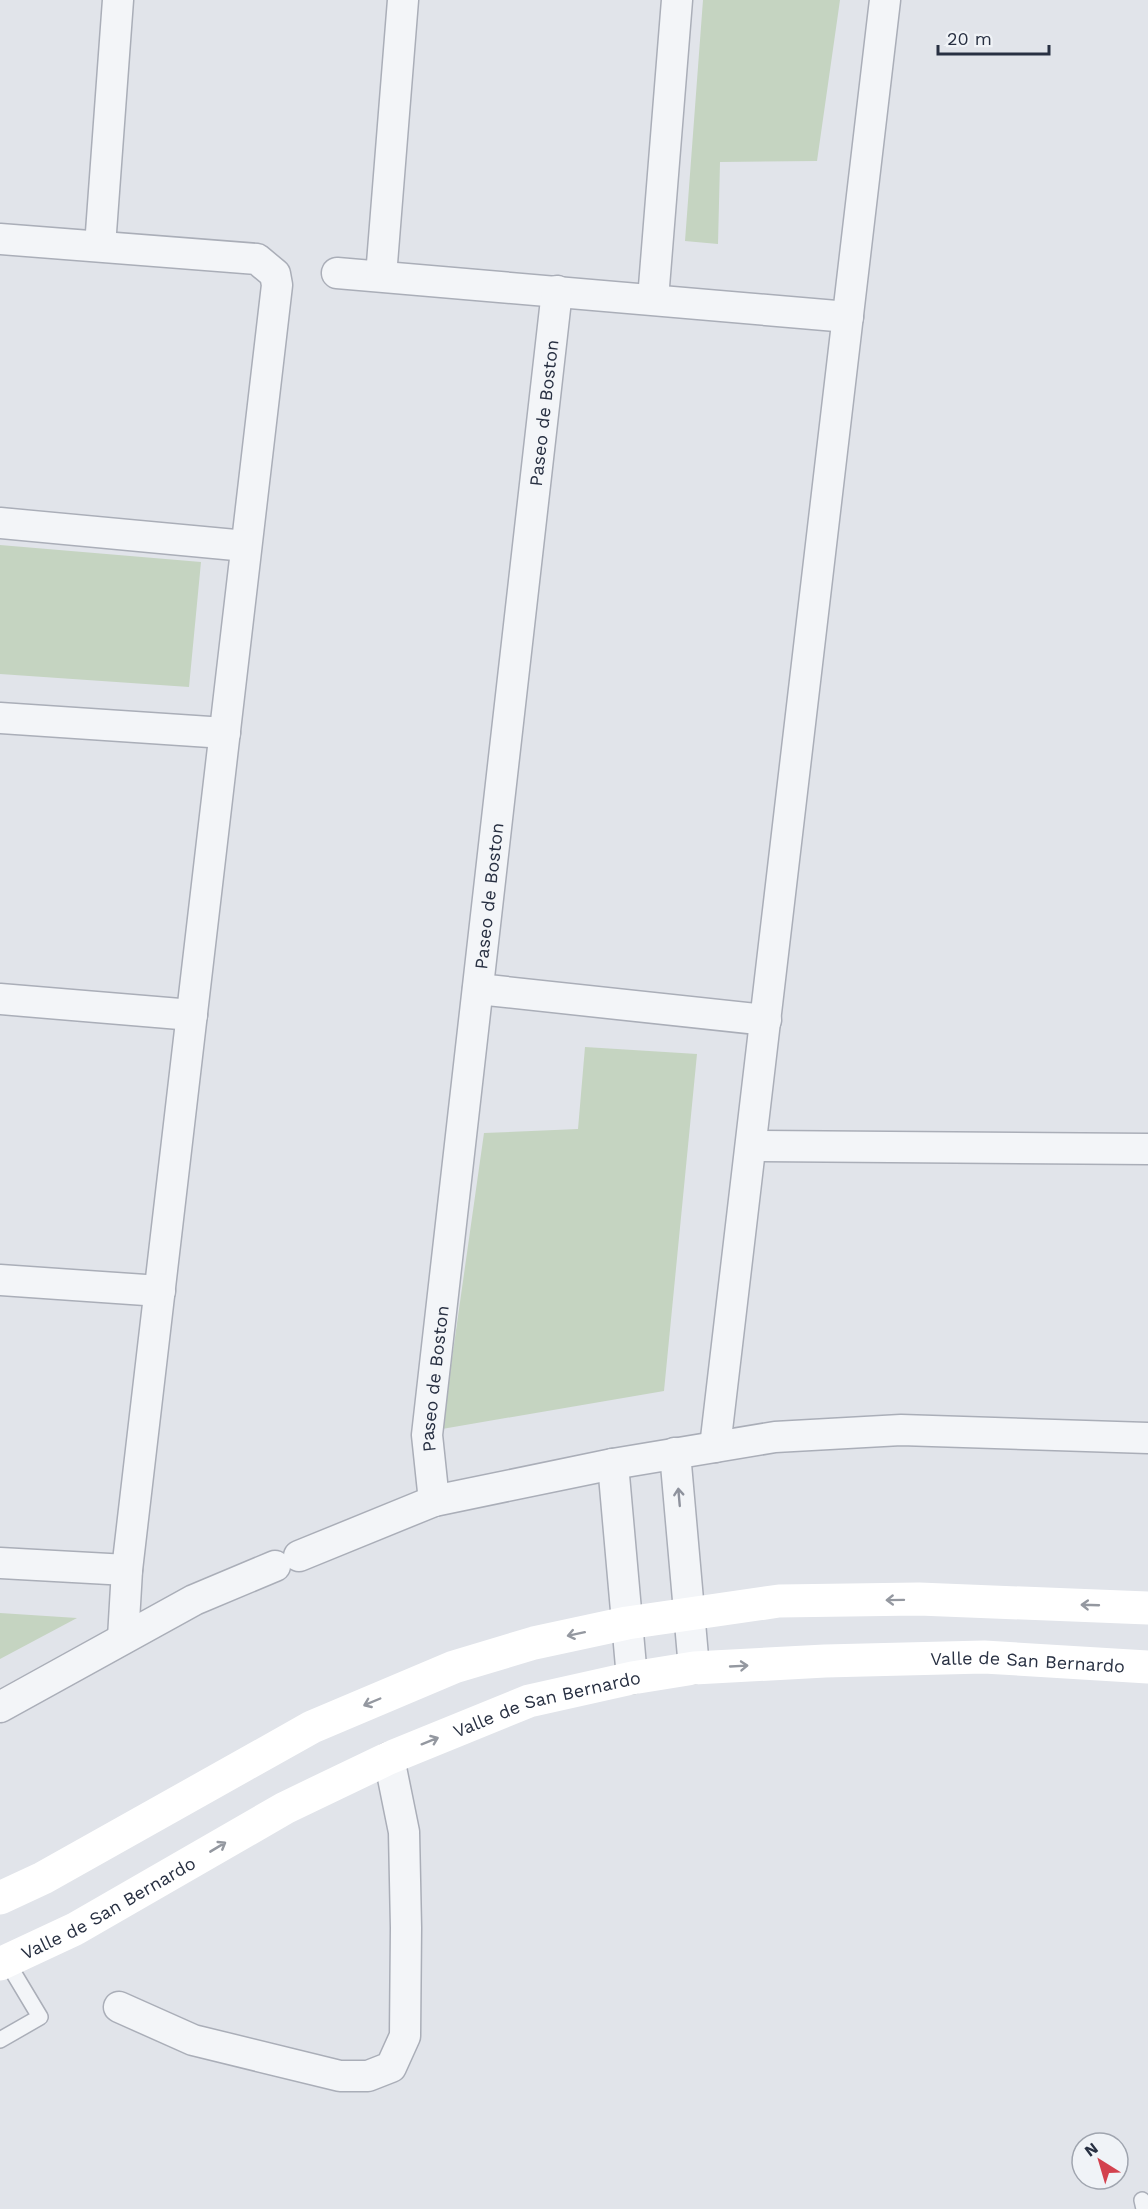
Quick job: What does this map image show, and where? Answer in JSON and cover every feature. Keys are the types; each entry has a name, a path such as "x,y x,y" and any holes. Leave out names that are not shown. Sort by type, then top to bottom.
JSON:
{"street":[{"path":"100,246 118,0"},
{"path":"381,276 403,0"},
{"path":"653,299 677,0"},
{"path":"714,1447 885,0"},
{"path":"0,239 257,259 274,274 277,285 128,1570 123,1638"},
{"path":"337,273 848,317"},
{"name":"Paseo de Boston","path":"434,1501 427,1435 557,291"},
{"path":"0,523 246,546"},
{"path":"0,718 225,733"},
{"path":"478,989 766,1020"},
{"path":"0,999 192,1015"},
{"path":"751,1146 1148,1149"},
{"path":"0,1280 160,1291"},
{"path":"0,1707 194,1600 434,1501 613,1464 775,1437 901,1430 1148,1438"},
{"path":"675,1453 694,1668"},
{"path":"613,1464 632,1678"},
{"path":"0,1563 128,1570"},
{"path":"0,1898 43,1878 312,1727 454,1667 534,1643 689,1612 779,1601 919,1599 1148,1608"},
{"name":"Valle de San Bernardo","path":"3,1963 75,1929 285,1808 389,1758 529,1701 632,1678 694,1668 825,1661 984,1657 1148,1667"},
{"path":"119,2007 193,2040 340,2076 368,2076 391,2067 405,2036 406,1928 404,1832 389,1758"}],"lane":[{"path":"0,2040 40,2017 3,1963"}],"green space":[{"path":"703,0 840,0 817,161 720,162 718,244 685,241"},
{"path":"0,545 201,562 189,687 0,674"},
{"path":"585,1047 697,1054 664,1391 442,1429 484,1133 578,1129"},
{"path":"0,1613 77,1618 0,1659"}]}
